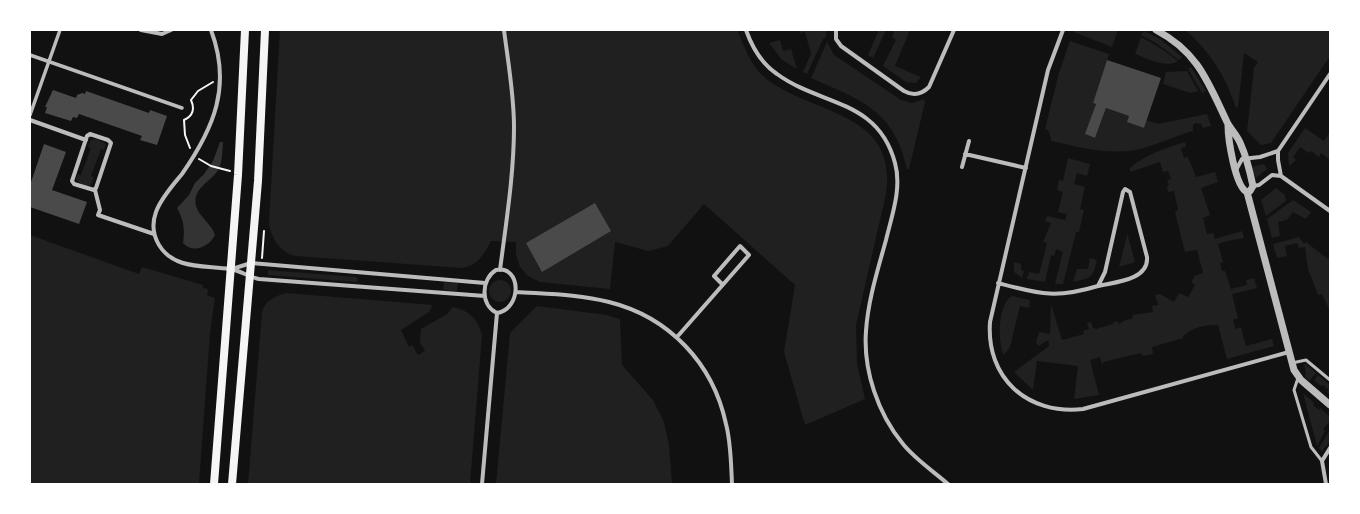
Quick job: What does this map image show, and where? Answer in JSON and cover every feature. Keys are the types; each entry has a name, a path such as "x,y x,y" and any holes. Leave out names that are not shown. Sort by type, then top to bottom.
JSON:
{"main road":[{"path":"214,484 238,176 245,30"},
{"path":"232,484 258,181 265,30"}],"street":[{"path":"30,115 60,30"},
{"path":"141,30 162,34 171,30"},
{"path":"211,30 217,48 220,80 215,114 199,148 157,209 154,221 154,234 162,250 179,262 193,266 231,269 259,279 485,296"},
{"path":"500,270 512,167 514,128 513,94 504,30"},
{"path":"746,30 758,55 777,74 804,88 859,112 877,128 889,145 895,164 897,188 867,320 867,359 874,392 894,432 915,456 948,484"},
{"path":"836,30 836,39 840,46 904,91 914,95 924,92 928,87 954,30"},
{"path":"1063,30 1050,65 998,283 989,332 990,343 996,363 1007,381 1014,389 1032,401 1048,408 1065,410 1082,409 1289,352"},
{"path":"1156,30 1180,45 1198,64 1209,81 1228,125 1241,144 1253,186 1250,191 1246,192"},
{"path":"30,55 182,108"},
{"path":"1281,176 1278,151 1330,74"},
{"path":"30,120 86,140"},
{"path":"1228,125 1229,139 1236,171 1241,189 1246,192 1292,362 1298,377 1330,405"},
{"path":"95,190 74,184 72,181 88,135 108,140 111,143 95,190 100,210 98,215 154,234"},
{"path":"962,167 968,141"},
{"path":"1236,171 1239,162 1245,158 1260,157 1278,151"},
{"path":"965,154 1026,168"},
{"path":"1253,186 1259,185 1272,175 1281,176 1330,211"},
{"path":"998,283 1032,292 1060,295 1098,286 1137,276 1143,271 1147,264 1147,257 1128,190 1123,192 1105,272 1098,286"},
{"path":"677,337 749,255 740,246 714,276 722,284"},
{"path":"231,269 251,263 486,283"},
{"path":"500,270 506,271 514,279 516,292 511,304 502,312 497,313 488,307 485,296 486,283 492,273 500,270"},
{"path":"516,292 574,296 608,301 642,313 677,337 695,356 705,371 721,405 728,436 732,484"},
{"path":"482,484 497,313"},
{"path":"1326,484 1322,461 1330,448"}],"lane":[{"path":"1292,362 1306,360 1330,380"},
{"path":"1298,377 1294,390 1311,447 1322,461"}],"path":[{"path":"192,151 184,135 184,120 189,117 192,112 193,106 191,100 205,86 216,81"},
{"path":"204,162 223,170 230,171"}],"shaded area":[{"path":"280,30 737,30 751,60 762,75 780,88 845,117 864,129 878,145 886,166 886,194 856,325 857,364 865,399 805,425 784,352 795,285 704,204 668,246 648,251 615,242 610,289 540,282 528,276 520,267 516,255 516,242 491,241 480,259 468,267 462,268 296,256 285,252 271,233 269,221"},
{"path":"799,30 826,30 826,37 823,39 807,74 803,72 811,54 805,32 800,33"},
{"path":"879,30 886,30 873,58 868,55"},
{"path":"895,30 910,30 895,66 921,77 916,83 906,82 883,66 896,40 892,37"},
{"path":"1075,30 1118,30 1112,47 1074,32"},
{"path":"1185,30 1330,30 1330,56 1271,143 1261,145 1247,131 1254,68 1258,62 1244,53 1238,107 1236,108 1222,75 1216,65 1202,47"},
{"path":"1144,31 1160,39 1182,57 1179,60 1156,43 1141,35"},
{"path":"1141,37 1162,49 1178,61 1168,64 1135,54"},
{"path":"780,40 783,51 791,49 797,69 782,60 769,43"},
{"path":"1070,41 1109,54 1093,103 1096,104 1086,135 1095,138 1106,108 1129,116 1127,122 1144,128 1146,120 1158,124 1207,114 1211,126 1203,128 1201,124 1196,123 1193,125 1193,131 1157,144 1135,150 1114,152 1093,150 1051,141 1048,130 1045,129 1059,73"},
{"path":"827,42 834,55 901,100 912,103 924,99 925,102 909,169 907,169 894,133 884,120 860,101 811,78"},
{"path":"1191,67 1206,91 1202,93 1188,69"},
{"path":"1187,71 1198,91 1190,93 1163,84 1166,72"},
{"path":"1305,128 1324,141 1330,132 1330,158 1329,159 1321,153 1319,157 1311,151 1309,153 1300,147 1293,157 1296,160 1289,166 1288,153"},
{"path":"95,139 106,145 104,150 101,149 91,176 94,177 91,185 89,186 81,184 76,179 78,174 81,175 91,148 88,147 91,140"},
{"path":"220,142 223,142 220,167 199,190 196,200 198,210 215,235 205,246 200,248 191,248 183,243 183,225 177,208 189,195 195,183 204,174 213,161"},
{"path":"1185,142 1186,147 1181,148 1184,158 1188,157 1196,177 1215,172 1218,182 1201,188 1210,215 1203,218 1207,234 1213,233 1215,239 1242,231 1244,238 1218,244 1223,262 1220,263 1222,271 1225,271 1231,289 1247,285 1246,280 1254,278 1257,288 1232,294 1238,318 1233,320 1235,329 1241,327 1246,346 1272,339 1274,346 1227,359 1218,325 1208,325 1191,330 1183,336 1183,338 1152,347 1153,354 1143,356 1141,353 1104,362 1102,365 1100,357 1090,360 1099,395 1074,399 1078,366 1037,361 1033,390 1014,372 1049,346 1049,341 1046,341 1039,346 1036,342 1039,332 1050,334 1051,304 1062,340 1084,334 1083,331 1089,329 1087,323 1091,322 1093,328 1096,329 1113,324 1113,322 1118,321 1118,324 1133,318 1132,315 1153,312 1152,306 1158,305 1155,295 1160,294 1174,302 1179,293 1188,297 1195,285 1191,282 1195,276 1203,273 1197,250 1185,252 1175,212 1178,210 1174,191 1168,192 1167,186 1169,185 1167,180 1171,179 1168,171 1163,172 1160,162 1130,172 1130,168 1149,155"},
{"path":"1068,158 1090,164 1087,176 1077,173 1074,184 1085,187 1080,209 1084,210 1079,232 1076,232 1063,284 1055,284 1063,252 1056,249 1054,256 1051,255 1045,282 1027,279 1029,272 1039,274 1047,243 1043,242 1051,223 1045,221 1047,216 1065,220 1067,214 1058,212 1063,192 1057,190 1059,180 1063,181"},
{"path":"1264,164 1267,169 1256,178 1252,167"},
{"path":"1276,188 1285,195 1286,201 1266,216 1261,200"},
{"path":"1293,200 1311,212 1306,219 1293,212 1287,220 1278,222 1280,236 1272,238 1267,219"},
{"path":"1127,233 1135,262 1119,267 1127,236"},
{"path":"30,235 139,274 142,267 203,285 203,288 208,289 207,295 215,298 210,333 199,484 30,484"},
{"path":"1299,237 1304,244 1306,242 1328,259 1330,257 1329,309 1322,294 1318,295 1308,269 1305,247 1299,248 1297,243 1285,246 1287,256 1277,258 1273,244"},
{"path":"1090,258 1097,260 1092,274 1087,278 1073,282 1077,269 1088,269"},
{"path":"1014,262 1021,264 1021,270 1024,271 1022,278 1014,272"},
{"path":"268,270 356,277 358,280 356,282 268,275"},
{"path":"500,280 508,283 511,291 508,299 500,302 492,299 489,291 492,283"},
{"path":"444,282 458,283 457,291 443,290"},
{"path":"286,293 433,305 429,312 401,330 409,347 412,345 418,355 425,351 420,342 421,329 447,314 453,307 464,310 472,316 478,324 482,335 470,484 248,484 262,312 263,308 268,302 275,297"},
{"path":"1012,296 1030,300 1029,308 1020,306 1010,347 1004,355 1000,341 1001,315 1007,300"},
{"path":"537,306 607,315 620,319 622,365 653,400 664,422 669,445 672,484 496,484 510,333"},
{"path":"1304,363 1316,373 1309,381 1305,377 1306,373"},
{"path":"1318,375 1330,385 1330,394 1327,392 1329,390 1314,380"},
{"path":"1303,393 1314,403 1313,405 1319,410 1320,408 1330,417 1330,421 1323,429 1325,431 1317,446"},
{"path":"1330,430 1330,441 1322,451 1319,448"}],"building":[{"path":"1107,60 1161,78 1144,128 1127,122 1129,116 1106,108 1095,138 1085,134 1096,104 1093,103"},
{"path":"53,90 76,98 77,95 82,93 85,94 86,91 149,113 150,110 167,116 157,145 140,140 142,136 79,114 77,118 73,117 71,121 45,113 47,107 45,107"},
{"path":"44,144 66,152 52,190 87,202 79,224 30,207 30,185"},
{"path":"595,203 611,231 542,272 526,243"}]}
